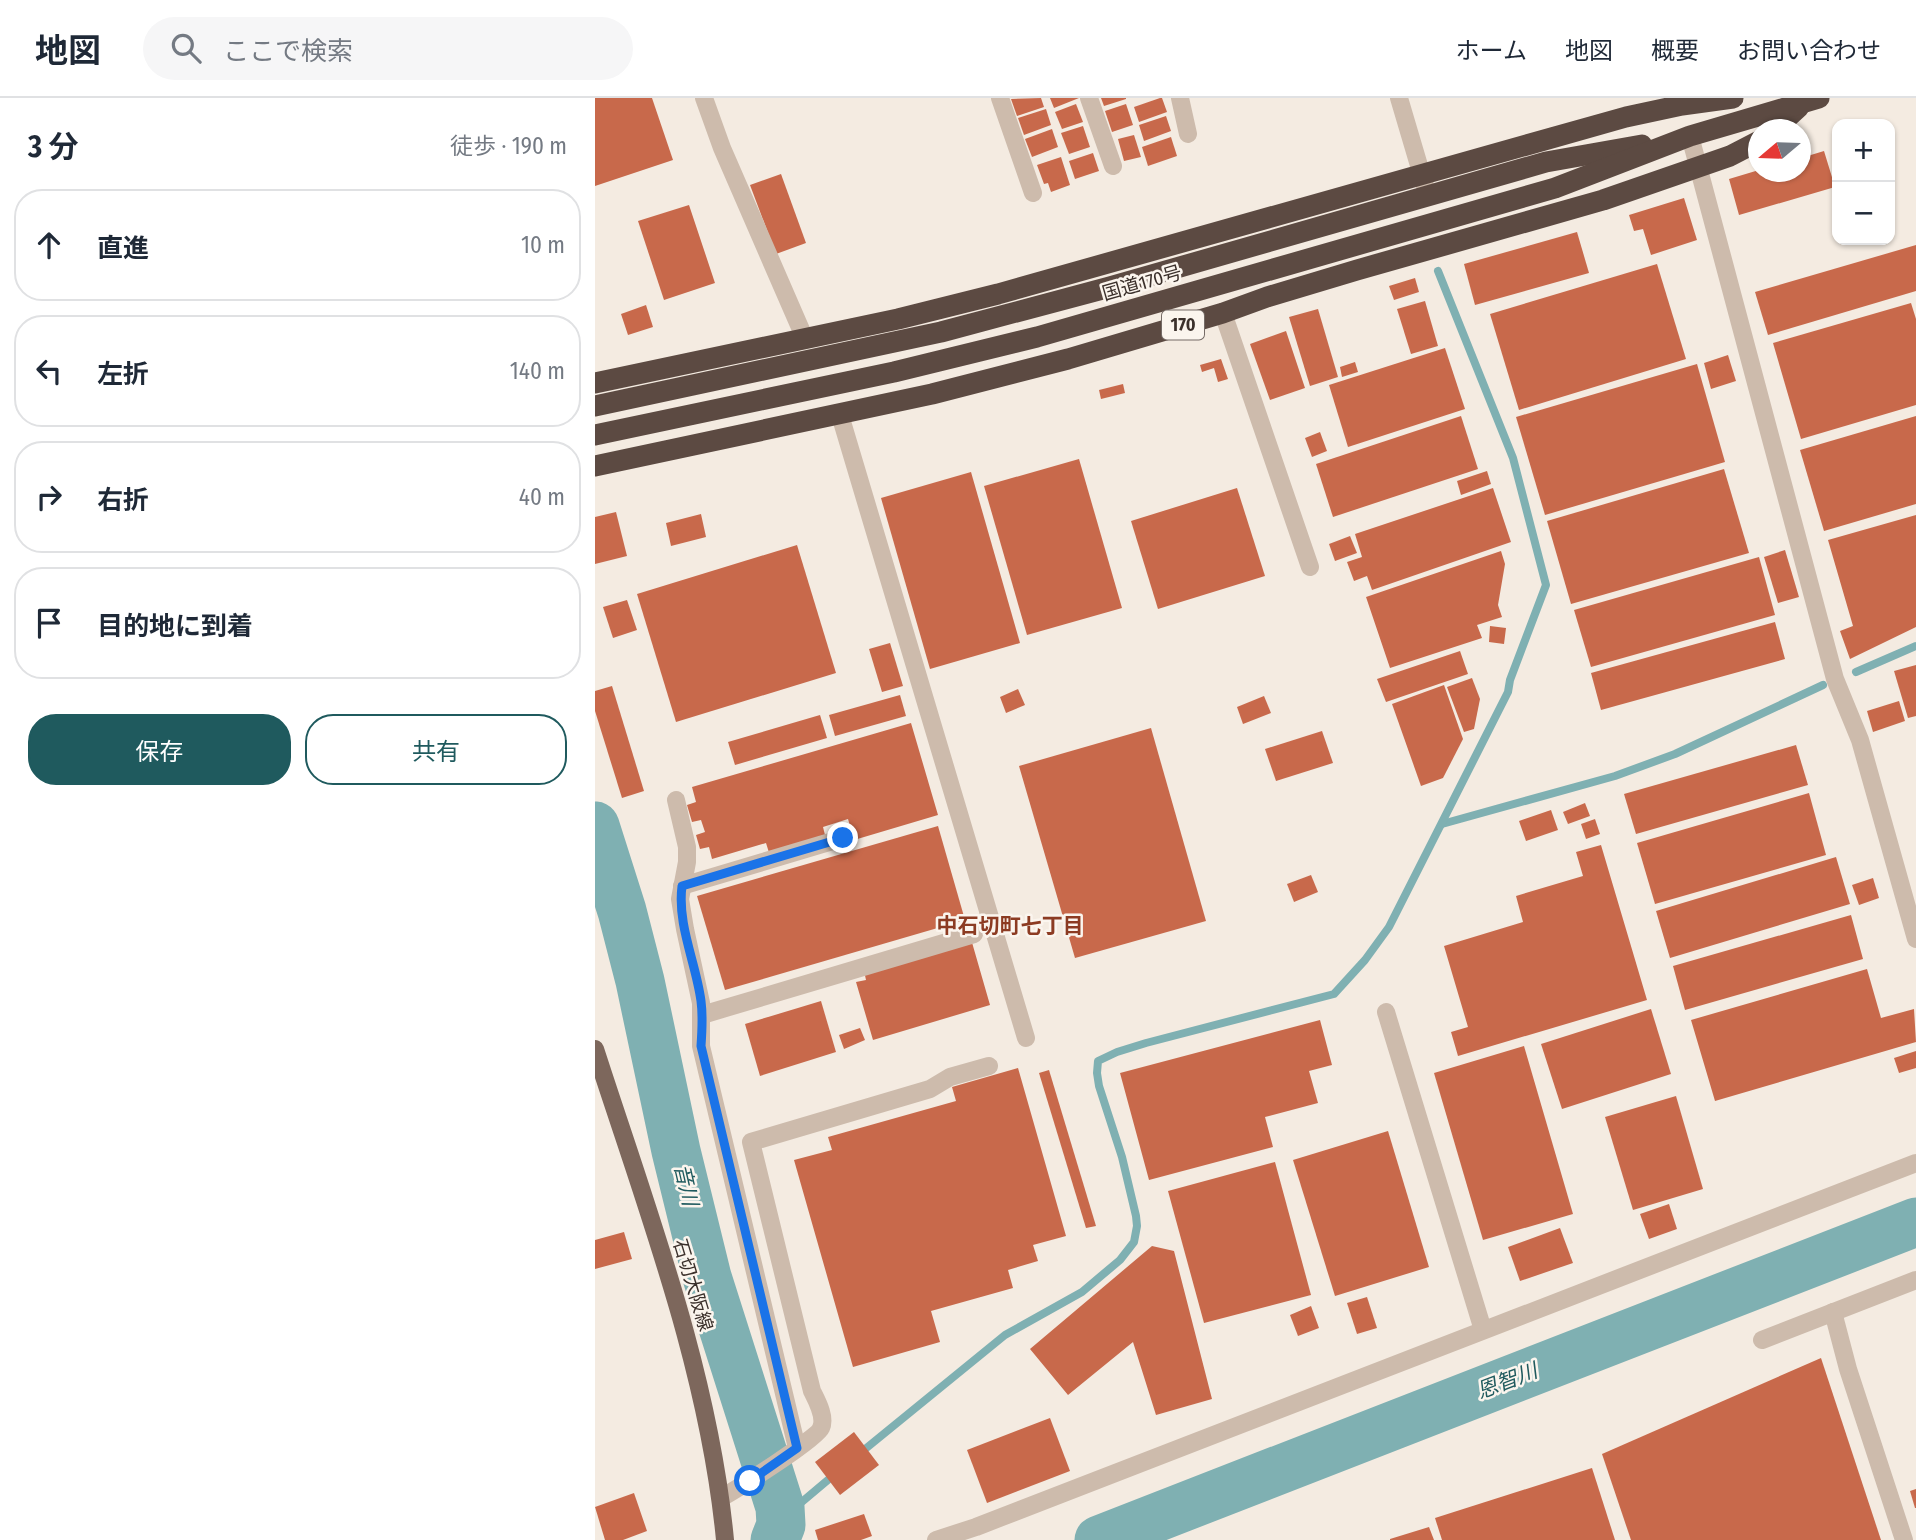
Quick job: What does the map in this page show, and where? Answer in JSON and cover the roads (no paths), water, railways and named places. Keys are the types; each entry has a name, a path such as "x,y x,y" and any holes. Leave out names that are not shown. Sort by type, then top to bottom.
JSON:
{"highway":[{"name":"170","path":"595,383 805,339 998,294 1425,186 1626,117 1733,98"},
{"path":"1774,98 1811,100"},
{"name":"国道170号","path":"595,435 894,372 1115,315 1555,188 1690,136 1811,100"},
{"path":"1788,119 1811,100"},
{"name":"国道170号","path":"595,406 941,332 1025,310 1425,186 1690,136"},
{"name":"170","path":"595,466 840,415 1056,362 1344,274 1603,200 1730,156 1748,147"}],"main road":[{"name":"石切大阪線","path":"595,1049 687,1335 715,1455 725,1540"}],"street":[{"path":"704,98 722,148 805,339"},
{"path":"1000,98 1033,193"},
{"path":"1089,98 1113,166"},
{"path":"1180,98 1188,135"},
{"path":"1399,98 1425,186"},
{"path":"1690,136 1835,679 1860,740 1916,939"},
{"path":"1223,313 1310,567"},
{"path":"840,415 1026,1038"},
{"path":"676,800 687,848 680,899 702,1003 701,1046 712,1097 804,1443"},
{"path":"682,886 843,838"},
{"path":"702,1015 974,934"},
{"path":"1386,1012 1483,1330"},
{"path":"721,1498 804,1443 821,1429 822,1418 812,1391 751,1142 930,1088 950,1077 989,1066"},
{"path":"936,1540 976,1527 1916,1163"},
{"path":"1762,1340 1916,1280"},
{"path":"1833,1312 1904,1540"}],"waterway":[{"path":"859,1454 1005,1335 1082,1292 1120,1260 1134,1242 1136,1216 1122,1157 1099,1086 1098,1061 1146,1043 1334,994 1365,960 1389,927 1508,692 1510,680 1546,585 1513,458 1438,271"},
{"path":"1856,672 1916,646"},
{"path":"1442,824 1615,776 1675,754 1823,685"},
{"name":"音川","path":"595,826 622,911 640,981 676,1151 707,1277 780,1507 781,1525 775,1540"},
{"name":"恩智川","path":"1099,1540 1916,1222"},
{"path":"782,1515 835,1474"},
{"path":"764,1510 774,1491"}],"district":[{"name":"中石切町七丁目","path":"1010,926"}]}
